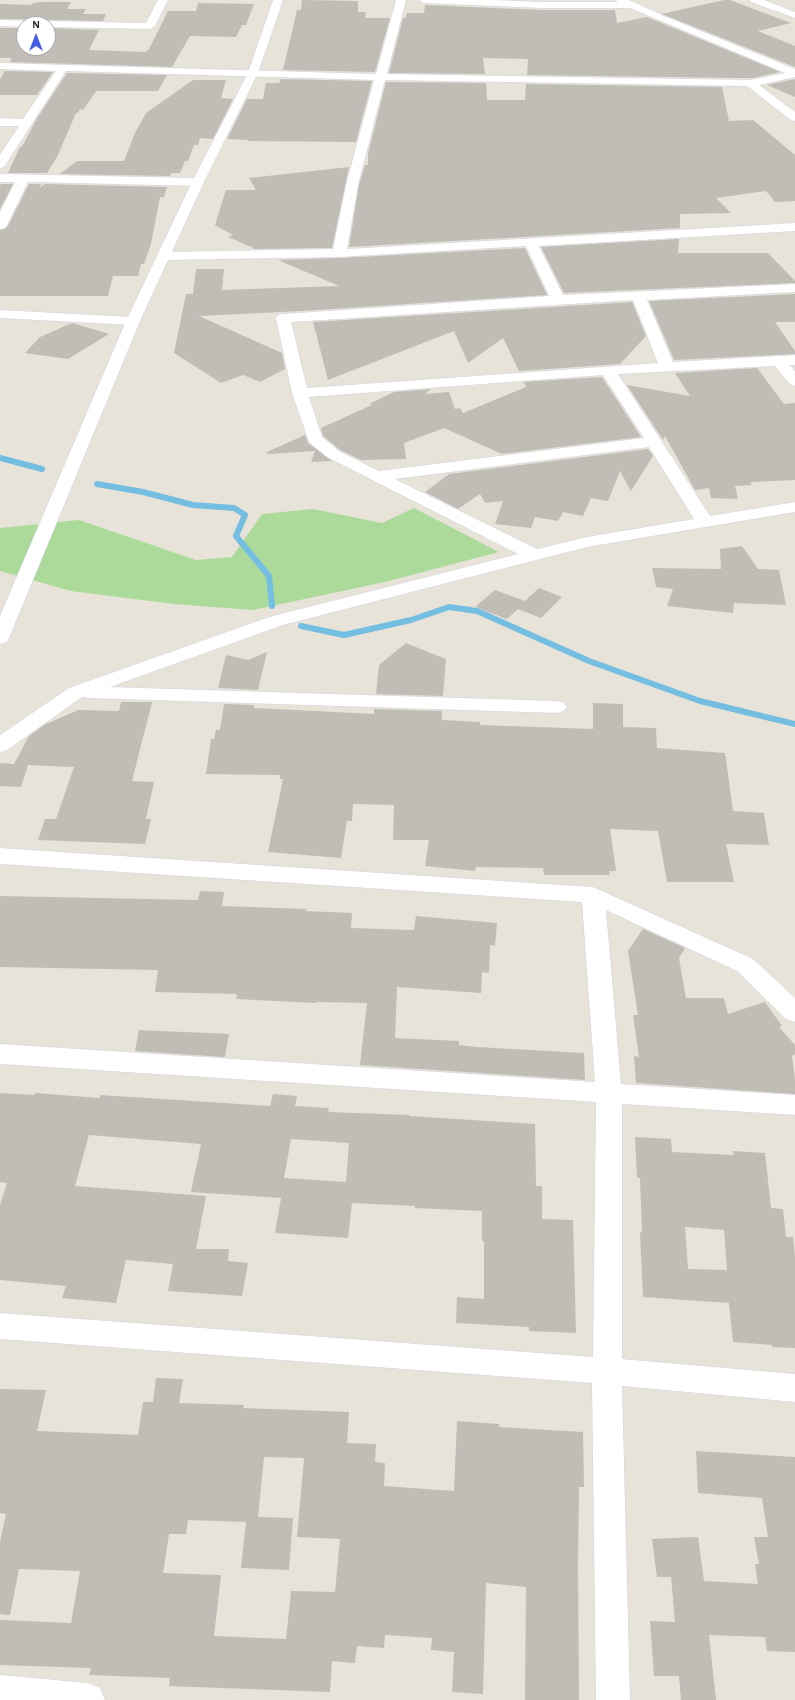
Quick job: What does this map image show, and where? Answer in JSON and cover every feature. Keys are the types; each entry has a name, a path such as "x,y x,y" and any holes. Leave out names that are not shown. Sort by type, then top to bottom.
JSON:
{"street":[{"path":"0,23 150,26 163,0"},
{"path":"0,638 133,322 198,182 253,73 278,0"},
{"path":"339,253 352,185 401,0"},
{"path":"424,0 542,5 634,5"},
{"path":"621,0 660,18 795,73"},
{"path":"755,0 795,15"},
{"path":"0,66 381,77 750,83 795,73"},
{"path":"0,164 63,68"},
{"path":"750,83 795,118"},
{"path":"0,122 26,123"},
{"path":"0,178 198,182"},
{"path":"0,224 23,179"},
{"path":"164,256 339,253 795,227"},
{"path":"531,242 558,300"},
{"path":"536,556 332,454 315,439 300,393 283,318 558,300 795,288"},
{"path":"639,297 667,367"},
{"path":"0,314 133,322"},
{"path":"300,393 608,370 795,360"},
{"path":"779,361 795,381"},
{"path":"608,370 705,522"},
{"path":"378,476 654,442"},
{"path":"0,745 76,692 276,621 587,542 795,507"},
{"path":"76,692 557,707"},
{"path":"0,856 593,895 745,964 795,1013"},
{"path":"593,895 609,1093 607,1371 614,1700"},
{"path":"0,1054 795,1105"},
{"path":"0,1326 607,1371 795,1388"},
{"path":"0,1692 88,1700"}],"green space":[{"path":"414,508 499,552 385,582 253,610 174,604 71,591 0,571 0,528 79,520 196,560 232,557 262,514 313,509 382,523"}],"building":[{"path":"302,0 358,1 358,12 366,12 365,18 390,18 375,72 283,70 297,10 301,10"},
{"path":"724,0 730,0 791,23 758,31 795,46 795,67 662,14"},
{"path":"71,2 67,9 86,9 83,14 106,14 103,21 56,20 56,16 16,16 16,19 0,19 0,4 32,5 33,3"},
{"path":"198,3 254,4 246,25 242,25 236,37 190,36 172,67 10,62 12,58 0,58 0,28 16,28 16,56 56,56 56,28 99,30 89,50 146,52 149,49 168,11 196,11"},
{"path":"425,5 542,10 615,10 617,23 647,17 780,72 753,78 527,75 528,59 483,58 485,74 389,73 403,18 406,18 407,13 424,13"},
{"path":"5,71 53,72 37,95 0,95 0,79"},
{"path":"67,73 167,75 158,91 96,91 83,110 80,109 78,113 76,113 57,157 47,173 8,173 20,147 22,147 36,120"},
{"path":"281,79 372,81 356,142 248,141 227,139 247,99 263,99 266,83 279,83"},
{"path":"795,79 795,97 767,85"},
{"path":"193,80 226,80 221,98 233,99 213,139 200,138 198,145 194,145 188,161 185,161 180,173 171,173 170,176 60,174 77,161 124,161 135,133 146,113"},
{"path":"386,82 486,83 487,100 525,100 526,84 722,87 729,121 753,120 795,155 795,201 775,202 766,191 716,198 731,213 680,214 680,228 349,247 359,185 365,165 368,165 368,154"},
{"path":"349,167 332,248 253,249 254,248 228,237 233,235 215,225 226,190 256,190 249,178"},
{"path":"1,184 13,184 0,209 0,186"},
{"path":"29,184 41,184 39,188 45,184 167,187 164,197 160,197 151,244 144,264 141,264 138,276 113,276 108,296 0,296 0,230 5,229 8,226"},
{"path":"679,239 678,253 768,253 795,281 795,283 564,293 541,247"},
{"path":"525,248 547,295 199,316 282,353 285,369 260,382 243,375 221,383 174,353 186,294 193,294 196,269 224,269 222,290 339,286 278,260"},
{"path":"795,294 795,322 775,322 795,351 795,354 674,360 649,301"},
{"path":"632,302 646,336 620,364 519,371 503,338 468,363 454,331 328,380 313,322"},
{"path":"72,323 109,334 68,359 25,353 40,337"},
{"path":"757,368 784,404 795,403 795,480 750,482 752,485 735,486 738,499 711,498 709,488 695,490 665,436 663,440 627,385 690,396 675,373"},
{"path":"602,377 641,437 502,454 444,428 404,443 406,459 361,460 340,450 323,436 321,428 372,405 369,404 394,392 431,389 425,394 449,392 455,409 460,408 463,413 526,387 524,382"},
{"path":"305,435 308,443 332,461 311,462 315,451 268,454 267,452"},
{"path":"648,449 653,456 631,491 620,471 608,501 591,498 583,516 563,512 558,521 535,517 531,528 495,524 503,501 485,503 480,494 458,509 425,492 449,474"},
{"path":"742,546 758,569 779,570 786,605 734,603 733,613 667,606 673,589 656,587 652,568 721,569 720,549"},
{"path":"539,588 562,597 541,618 518,609 507,619 475,607 495,590 525,601"},
{"path":"406,643 446,659 443,696 376,694 379,665"},
{"path":"267,652 258,690 218,688 226,655 248,660"},
{"path":"121,702 152,702 132,781 154,782 146,819 151,819 145,844 38,840 45,819 56,819 74,767 28,765 21,787 0,786 0,763 14,764 29,736 44,725 78,710 119,711"},
{"path":"593,703 623,704 623,727 656,728 657,748 725,753 733,811 764,813 769,845 726,844 734,882 667,882 658,831 610,829 616,871 609,871 610,875 544,875 543,868 476,867 475,871 425,866 429,840 393,840 394,805 353,804 352,821 347,821 341,858 268,852 283,779 280,779 280,775 206,774 211,739 214,739 216,730 220,730 224,704 254,705 254,708 374,714 374,709 442,711 442,720 480,722 480,725 593,729"},
{"path":"200,891 224,892 222,906 306,909 305,911 352,913 351,928 414,930 416,916 497,923 495,946 490,945 489,973 482,972 481,993 397,987 395,1038 459,1041 459,1045 477,1047 584,1053 585,1080 360,1065 367,1003 316,1003 236,999 237,994 155,992 158,970 0,967 0,896 198,900"},
{"path":"643,929 685,948 679,958 686,998 724,998 728,1014 765,1002 782,1026 779,1027 795,1045 795,1054 792,1056 795,1094 636,1083 634,1056 639,1057 633,1015 638,1015 628,951"},
{"path":"139,1030 229,1034 225,1057 135,1051"},
{"path":"0,1093 34,1095 35,1093 100,1098 100,1095 270,1106 273,1094 297,1096 295,1106 329,1108 328,1112 410,1115 409,1116 535,1124 536,1186 542,1186 542,1219 573,1220 576,1333 529,1331 529,1327 456,1323 457,1297 484,1299 484,1241 482,1241 482,1211 352,1203 348,1238 275,1233 281,1198 191,1192 201,1144 89,1135 75,1186 206,1196 196,1249 229,1249 228,1261 248,1263 242,1296 168,1291 173,1264 126,1260 116,1303 62,1298 66,1286 0,1280 0,1205 7,1183 0,1182","holes":["291,1139 349,1143 346,1182 284,1178"]},
{"path":"635,1137 671,1139 672,1152 734,1155 733,1151 765,1153 771,1208 783,1209 786,1237 793,1237 795,1257 795,1348 772,1347 772,1345 733,1342 729,1303 643,1297 640,1232 642,1232 640,1178 637,1178","holes":["685,1227 724,1230 727,1270 688,1269"]},
{"path":"156,1378 183,1379 179,1403 244,1405 243,1408 349,1412 347,1443 376,1444 375,1462 385,1463 384,1486 454,1491 457,1421 499,1424 499,1427 583,1432 584,1487 579,1487 579,1700 525,1700 526,1587 486,1583 483,1694 452,1692 454,1652 431,1650 432,1638 385,1635 384,1648 357,1646 355,1663 332,1661 330,1692 169,1686 170,1678 89,1675 91,1668 0,1665 0,1620 71,1623 80,1571 19,1569 10,1615 0,1614 0,1542 6,1514 0,1513 0,1389 46,1390 37,1431 138,1435 143,1402 153,1402","holes":["264,1457 304,1458 297,1537 340,1539 335,1592 291,1591 286,1639 214,1636 221,1575 163,1573 169,1534 186,1534 188,1520 246,1522 241,1568 289,1570 293,1518 258,1517"]},
{"path":"696,1451 795,1457 795,1652 767,1651 765,1637 709,1635 716,1700 681,1700 679,1676 654,1676 650,1621 675,1622 671,1577 657,1577 652,1539 698,1537 704,1581 758,1584 755,1564 759,1564 754,1537 768,1537 762,1498 698,1493"}],"waterway":[{"path":"0,458 42,469"},
{"path":"97,484 143,492 193,505 234,508 245,515 236,536 269,576 272,606"},
{"path":"301,626 344,635 411,620 449,607 477,611 589,661 700,701 795,724"}]}
